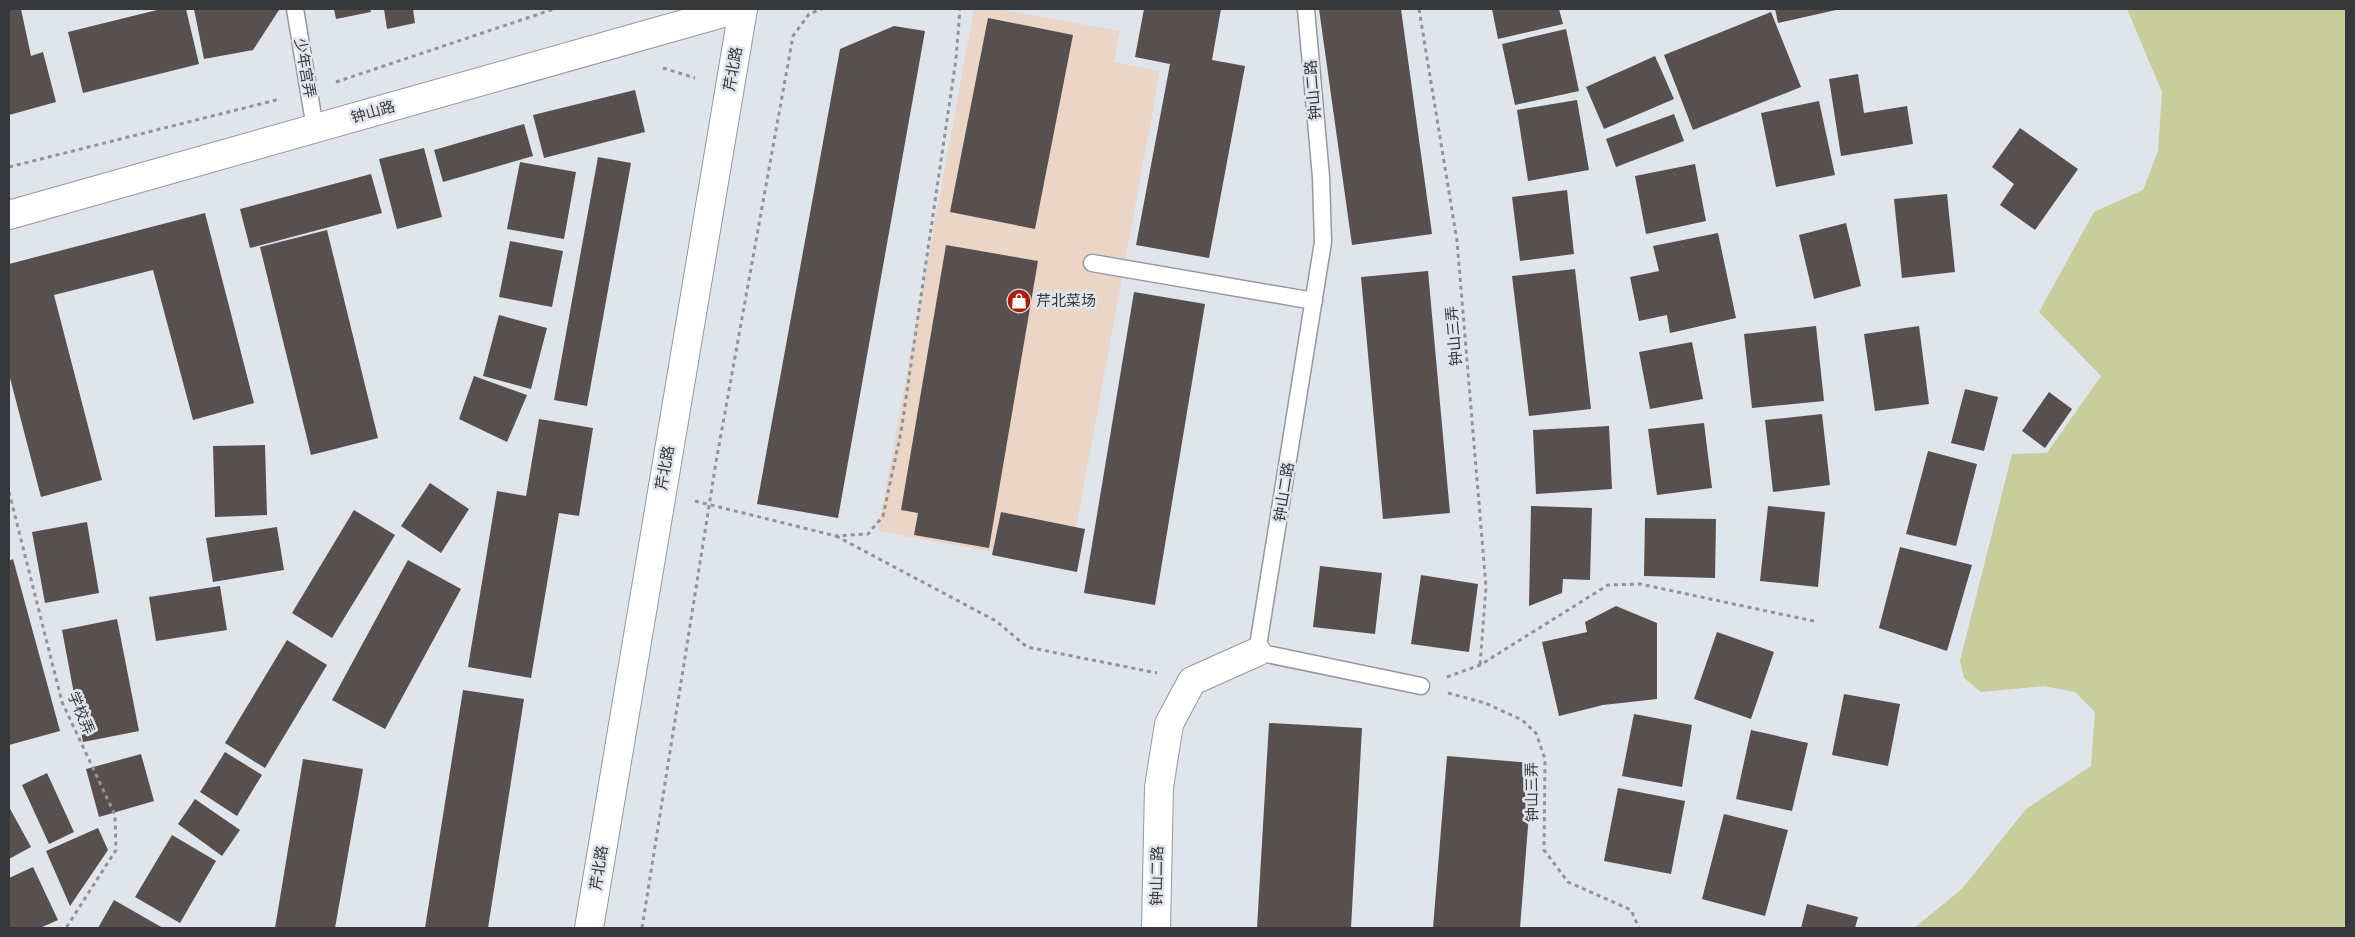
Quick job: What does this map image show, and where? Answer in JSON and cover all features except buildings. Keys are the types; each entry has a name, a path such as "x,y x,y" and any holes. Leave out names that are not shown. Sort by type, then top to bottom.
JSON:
{"street":[{"name":"钟山路","path":"9,215 737,9"},
{"name":"芹北路","path":"589,928 743,9"},
{"path":"1192,681 1257,652"},
{"name":"钟山二路","path":"1156,928 1159,787 1169,724 1192,681"}],"lane":[{"name":"少年宫弄","path":"295,9 315,128"},
{"name":"钟山二路","path":"1257,652 1322,242 1321,178 1306,9"},
{"path":"1092,263 1314,300"},
{"path":"1257,652 1420,686"}],"path":[{"path":"642,928 710,505 792,36 809,14 822,9"},
{"path":"836,536 868,534 883,516 901,432 955,69 960,9"},
{"name":"钟山三弄","path":"1418,9 1457,241 1486,588 1480,665"},
{"name":"学校弄","path":"9,492 62,702 116,815 116,850 66,928"},
{"path":"661,493 836,536 996,621 1027,647 1192,681"},
{"path":"1420,686 1480,665 1608,585 1640,584 1818,622"},
{"name":"钟山三弄","path":"1420,686 1485,703 1522,720 1536,733 1545,759 1544,850 1568,882 1631,910 1639,928"}],"shaded area":[{"name":"芹北菜场","path":"974,9 998,9 1120,31 1114,62 1160,71 1069,566 878,531"}],"green space":[{"path":"2127,9 2346,9 2346,928 1914,928 1962,889 2026,809 2091,766 2095,712 2075,692 2044,686 1981,692 1964,678 1960,661 2012,454 2047,453 2101,376 2039,312 2094,212 2143,190 2158,151 2162,92"}],"place":[{"name":"芹北菜场","path":"1019,301"}]}
